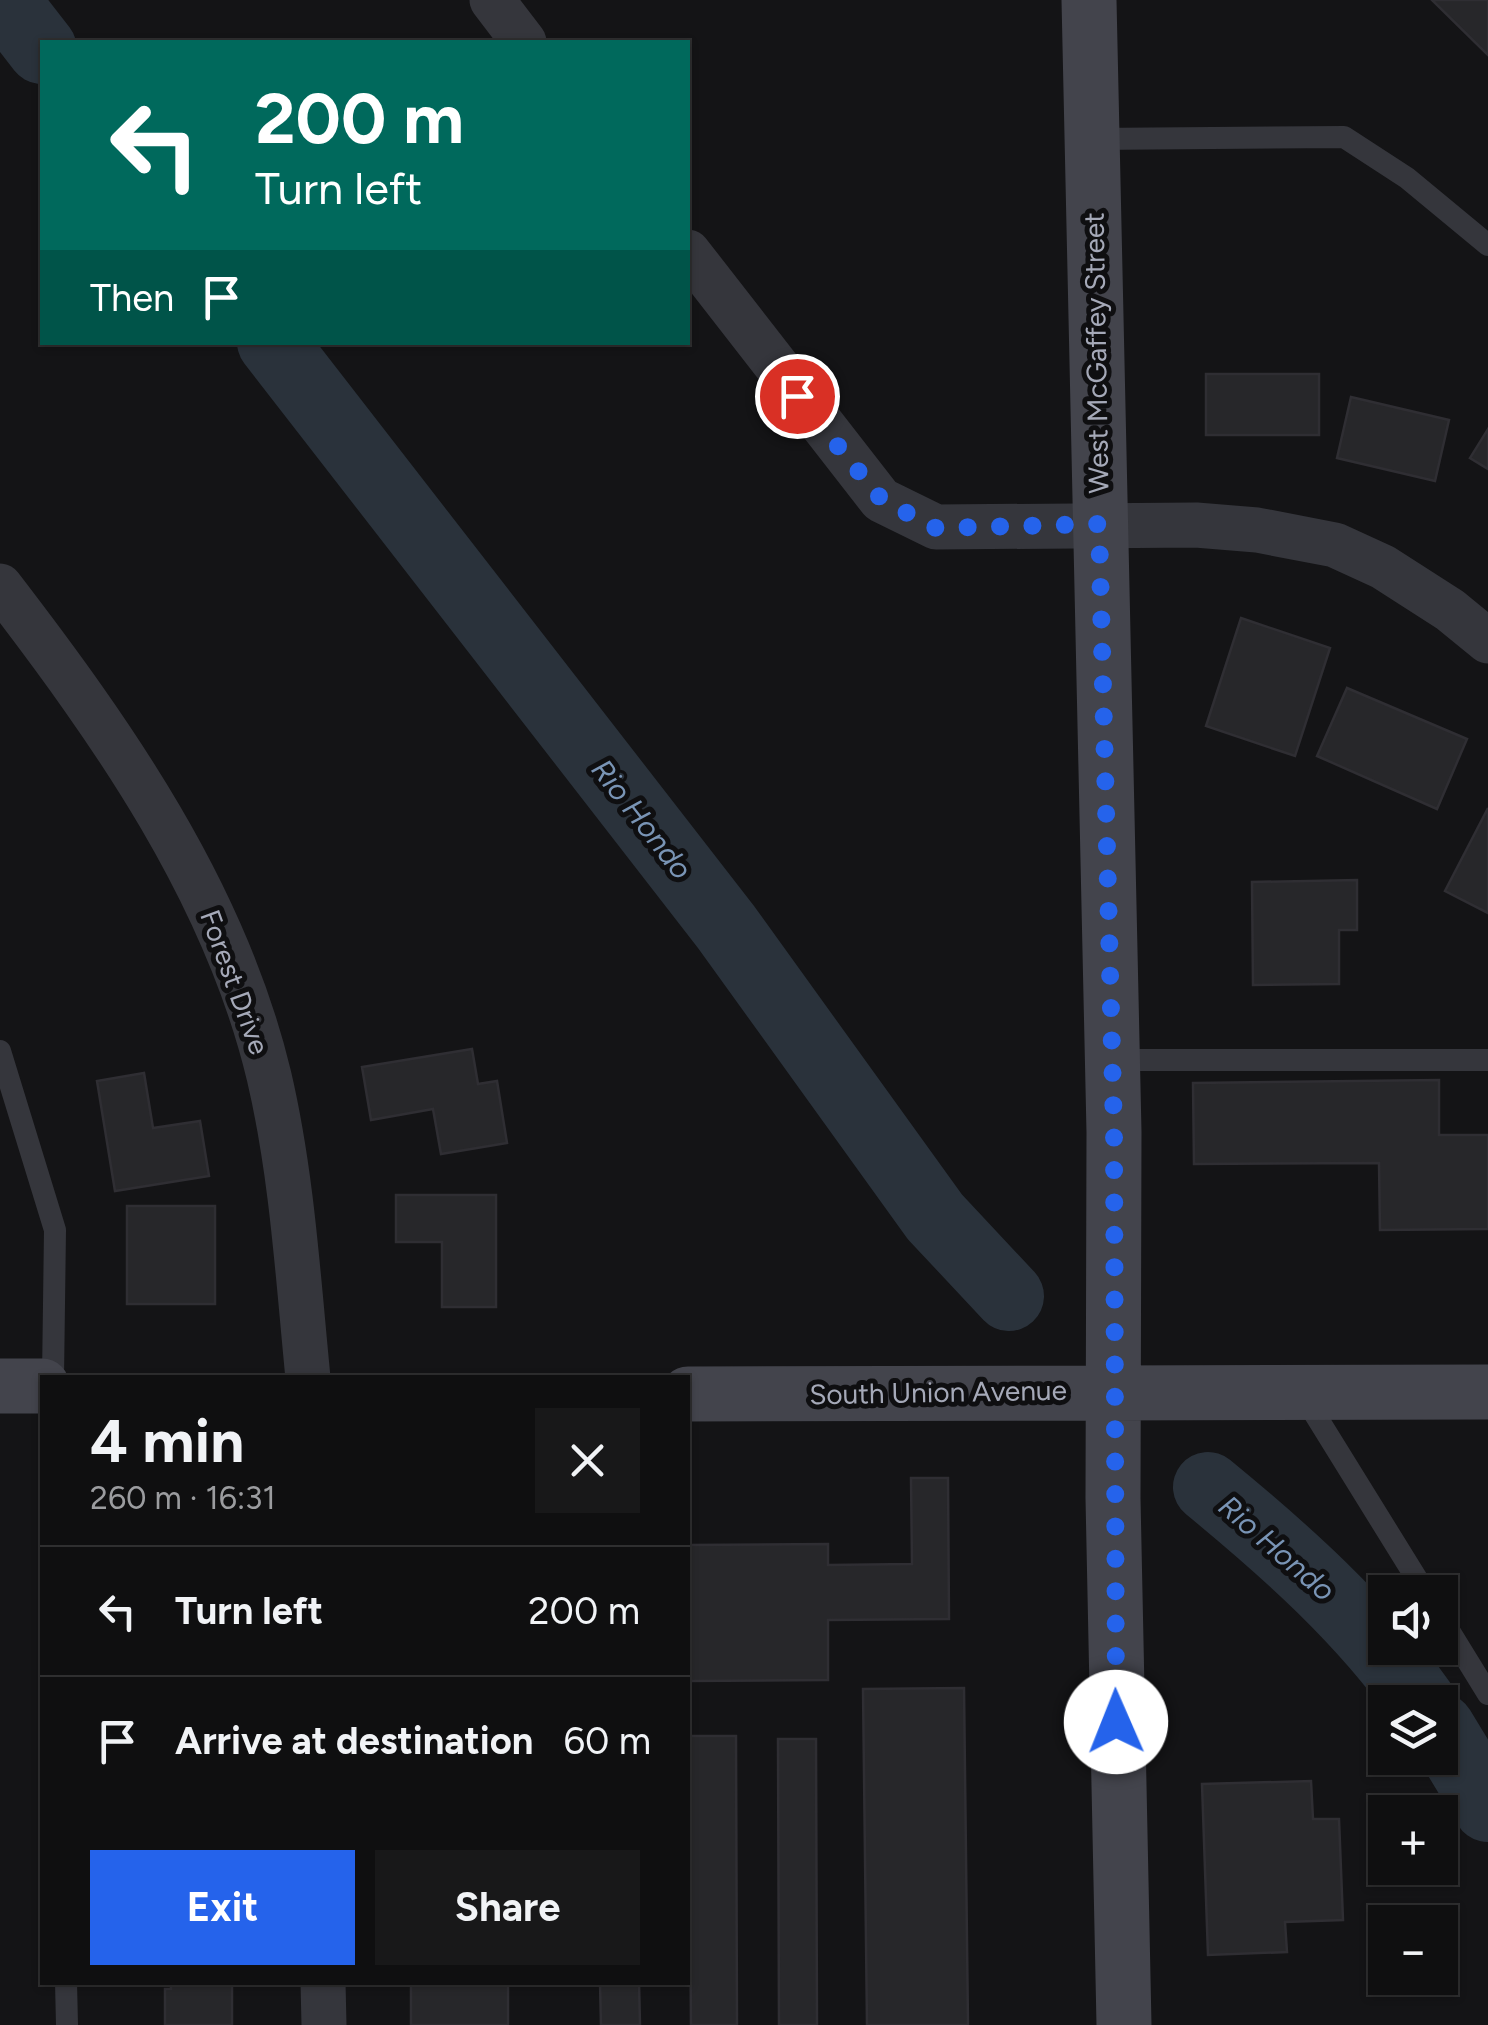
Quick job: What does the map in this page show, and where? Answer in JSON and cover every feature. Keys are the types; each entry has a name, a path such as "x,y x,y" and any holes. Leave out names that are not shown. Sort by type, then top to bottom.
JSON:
{"main road":[{"name":"West McGaffey Street","path":"1090,0 1113,1060 1124,2025"},
{"path":"0,1386 40,1386"},
{"name":"South Union Avenue","path":"690,1394 1488,1392"}],"street":[{"path":"492,0 522,40"},
{"path":"690,255 882,500 936,528 1099,524 1258,530 1335,546 1400,578 1450,610 1488,641"},
{"name":"Forest Drive","path":"0,586 136,774 215,918 268,1075 294,1236 308,1375"},
{"path":"323,1985 324,2025"}],"lane":[{"path":"1092,140 1344,137 1407,178 1488,245"},
{"path":"0,1051 56,1230 53,1375"},
{"path":"1113,1060 1488,1060"},
{"path":"1302,1392 1414,1575"},
{"path":"1458,1645 1488,1694"},
{"path":"66,1985 67,2025"}],"building":[{"path":"1432,0 1488,0 1488,55"},
{"path":"1206,374 1319,374 1319,435 1206,435"},
{"path":"1351,397 1449,420 1435,481 1337,458"},
{"path":"1488,429 1488,469 1470,458"},
{"path":"1241,618 1330,648 1295,756 1206,726"},
{"path":"1347,688 1467,739 1437,809 1317,756"},
{"path":"1488,808 1488,913 1445,891"},
{"path":"1357,880 1357,930 1339,930 1339,984 1253,985 1252,882"},
{"path":"472,1049 478,1084 497,1081 507,1143 441,1154 433,1109 371,1120 362,1067"},
{"path":"144,1073 153,1128 200,1121 209,1176 115,1191 97,1081"},
{"path":"1439,1080 1439,1135 1488,1135 1488,1229 1380,1230 1379,1163 1194,1164 1193,1083"},
{"path":"396,1195 496,1195 496,1307 442,1307 442,1242 396,1242"},
{"path":"127,1206 215,1206 215,1304 127,1304"},
{"path":"911,1478 948,1478 949,1619 828,1620 828,1680 690,1681 690,1545 828,1544 828,1565 912,1564"},
{"path":"964,1688 968,2025 867,2025 863,1689"},
{"path":"690,1736 736,1736 737,2025 691,2025"},
{"path":"778,1739 816,1739 817,2025 779,2025"},
{"path":"1311,1781 1313,1819 1339,1819 1343,1920 1285,1922 1287,1952 1208,1955 1202,1784"},
{"path":"171,1985 232,1985 232,2025 165,2025 165,1989 171,1989"},
{"path":"411,1985 508,1985 508,2025 411,2025"},
{"path":"600,1985 639,1985 640,2025 601,2025"}],"waterway":[{"name":"Rio Hondo","path":"4,0 40,46"},
{"name":"Rio Hondo","path":"274,345 726,927 935,1217 1009,1296"},
{"name":"Rio Hondo","path":"1208,1487 1322,1588 1408,1685"},
{"name":"Rio Hondo","path":"1458,1758 1488,1807"}],"route":[{"path":"797,396 882,500 936,528 1099,524 1114,1132 1116,1722"}]}
